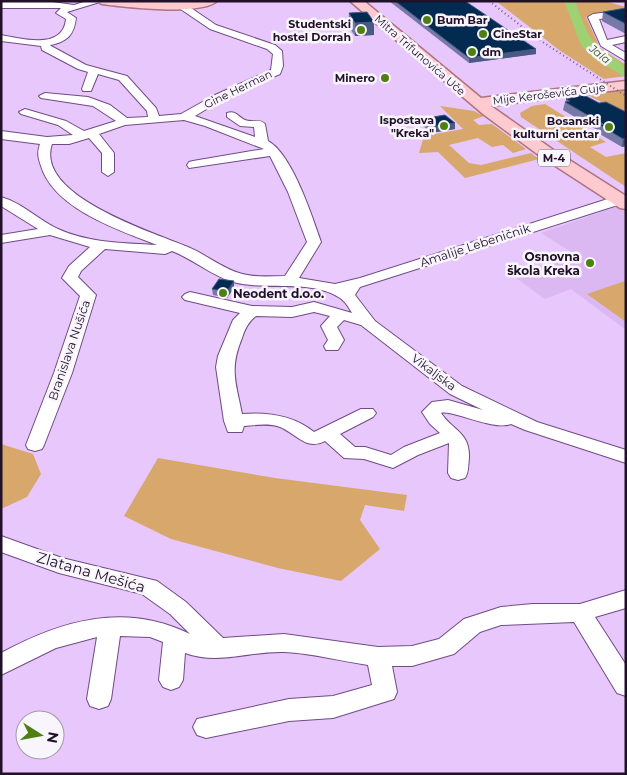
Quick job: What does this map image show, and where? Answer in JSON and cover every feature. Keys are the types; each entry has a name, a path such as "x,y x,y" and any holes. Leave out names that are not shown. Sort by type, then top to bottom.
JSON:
{"main road":[{"path":"100,1 182,6 211,1"},
{"name":"Mitra Trifunovića Uče","path":"356,1 487,104"},
{"name":"Mitra Trifunovića Uče","path":"376,1 392,20 487,104"},
{"name":"Mije Keroševića Guje","path":"487,104 623,87"},
{"name":"M-4","path":"487,104 557,160 624,199"}],"street":[{"path":"1,5 45,4 70,6 100,1"},
{"path":"1,38 45,43 63,38 70,30 71,18 61,13 70,6"},
{"name":"Gine Herman","path":"182,6 213,26 271,47 278,53 276,72 267,78 219,97 184,117"},
{"path":"626,13 593,17 604,44 626,58"},
{"path":"604,44 626,39"},
{"path":"45,43 46,48 52,52 94,70 114,74 130,83 133,92 152,110 155,120"},
{"path":"87,89 94,70"},
{"path":"45,96 93,101 105,105 124,122"},
{"path":"24,112 62,123 88,135 108,153 108,172"},
{"name":"Gine Herman","path":"231,115 244,124 259,124 260,142"},
{"path":"1,135 48,141 88,135 124,122 184,117"},
{"name":"Gine Herman","path":"184,117 202,120 260,142 274,152 299,202 314,242 290,281"},
{"path":"48,141 43,152 50,177 84,208 132,232 185,251 234,277 256,281 290,281 350,290"},
{"path":"213,152 260,142"},
{"path":"193,165 250,154 274,152"},
{"name":"Amalije Lebeničnik","path":"350,290 624,199"},
{"path":"1,201 13,206 52,231 71,239 102,244 185,251"},
{"path":"1,239 52,231"},
{"name":"Branislava Nušića","path":"35,445 63,373 88,295 70,278 74,270 102,244"},
{"name":"Vikaljska","path":"350,290 368,322"},
{"name":"Vikaljska","path":"190,297 252,311 292,312 314,307 368,322 456,390 531,426"},
{"path":"252,311 241,320 226,356 225,367 234,424 265,418 296,425 314,440 367,413"},
{"path":"332,346 336,340 329,326 342,314"},
{"name":"Vikaljska","path":"453,435 436,420 431,412 438,406 448,406 463,412 531,426 626,457"},
{"path":"327,433 351,454 365,453 393,462 411,451 453,435 460,446 458,473"},
{"name":"Zlatana Mešića","path":"1,544 59,565 149,588 178,608 202,629 219,649"},
{"path":"1,664 34,646 76,630 110,625 154,628 190,646 219,649 284,643 378,657 412,656 446,647 472,626 501,616 533,613 580,613 626,599"},
{"path":"580,613 625,683"},
{"path":"99,699 110,625"},
{"path":"171,680 175,638"},
{"path":"206,727 289,710 333,707 385,692 378,657"}],"shaded area":[{"path":"496,1 604,1 626,7 626,11 586,17 600,48 626,65 626,76 604,79 559,50"},
{"path":"626,88 626,115 586,94"},
{"path":"545,104 606,142 590,147 606,157 626,153 626,187 521,117 520,113 532,106"},
{"path":"440,106 474,111 484,116 473,120 479,125 492,124 526,149 513,153 503,145 492,147 478,138 449,145 469,163 481,165 531,153 539,159 465,178 438,152 419,153 424,136 463,129"},
{"name":"Osnovna škola Kreka","path":"621,205 626,208 626,330 571,289 545,299 516,278 576,255 541,233"},
{"path":"625,281 626,322 587,294"},
{"path":"1,444 33,454 41,474 27,497 1,509"},
{"path":"158,458 275,478 407,495 404,511 365,505 360,520 380,549 341,581 278,568 171,539 124,516"}],"water":[{"path":"593,43 626,67 626,77 585,44"}],"building":[{"path":"395,1 465,1 536,49 469,58"},
{"path":"626,8 626,24 603,12"},
{"path":"367,12 374,22 355,23 349,13"},
{"path":"584,95 599,103 606,102 626,112 626,138 623,139 600,125 603,124 565,102 570,101 566,99"},
{"path":"445,115 455,123 431,127 421,119"},
{"path":"219,279 234,281 227,292 212,289"}],"waterway":[{"name":"Jala","path":"569,1 585,42 596,54 626,74"}],"railway":[{"path":"489,1 538,39 626,96"}],"place":[{"name":"Bum Bar","path":"427,20"},
{"name":"Studentski hostel Dorrah","path":"361,30"},
{"name":"CineStar","path":"483,34"},
{"name":"dm","path":"472,52"},
{"name":"Minero","path":"385,78"},
{"name":"Ispostava \"Kreka\"","path":"444,126"},
{"name":"Bosanski kulturni centar","path":"609,127"},
{"name":"Osnovna škola Kreka","path":"590,263"},
{"name":"Neodent d.o.o.","path":"223,293"}]}
